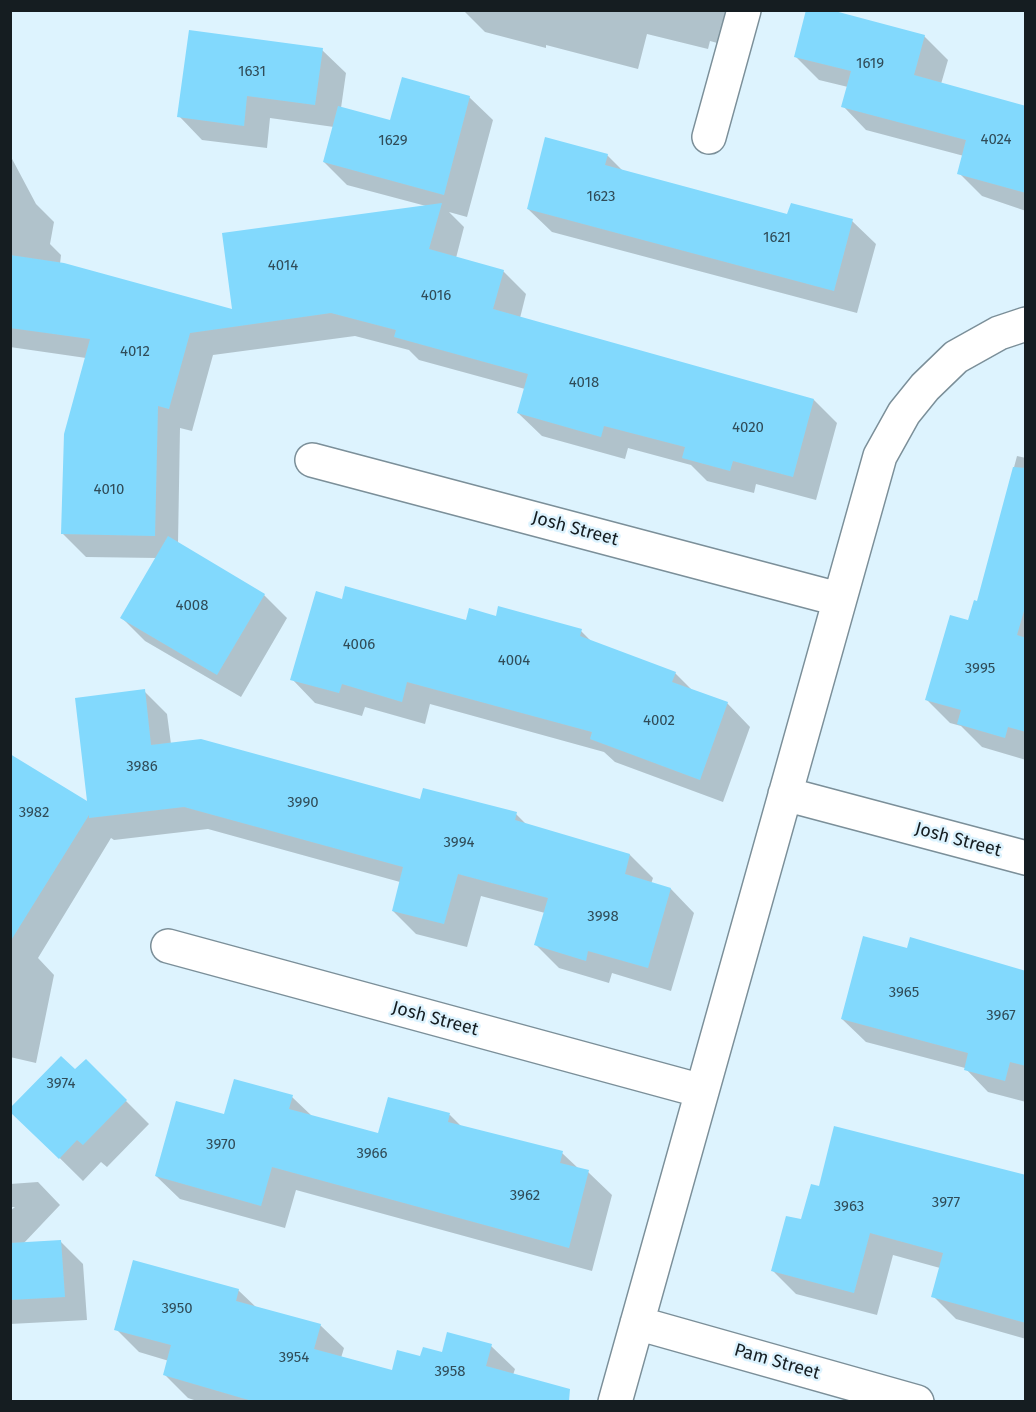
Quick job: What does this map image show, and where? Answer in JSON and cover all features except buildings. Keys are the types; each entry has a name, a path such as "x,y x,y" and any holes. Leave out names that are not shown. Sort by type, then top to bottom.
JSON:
{"street":[{"path":"709,137 744,10"},
{"path":"615,1401 838,599 880,456 904,413 925,387 956,357 999,333 1026,324"},
{"name":"Josh Street","path":"312,460 838,599"},
{"name":"Josh Street","path":"785,794 1026,858"},
{"name":"Josh Street","path":"168,946 702,1091"},
{"name":"Pam Street","path":"637,1323 917,1401"}]}
